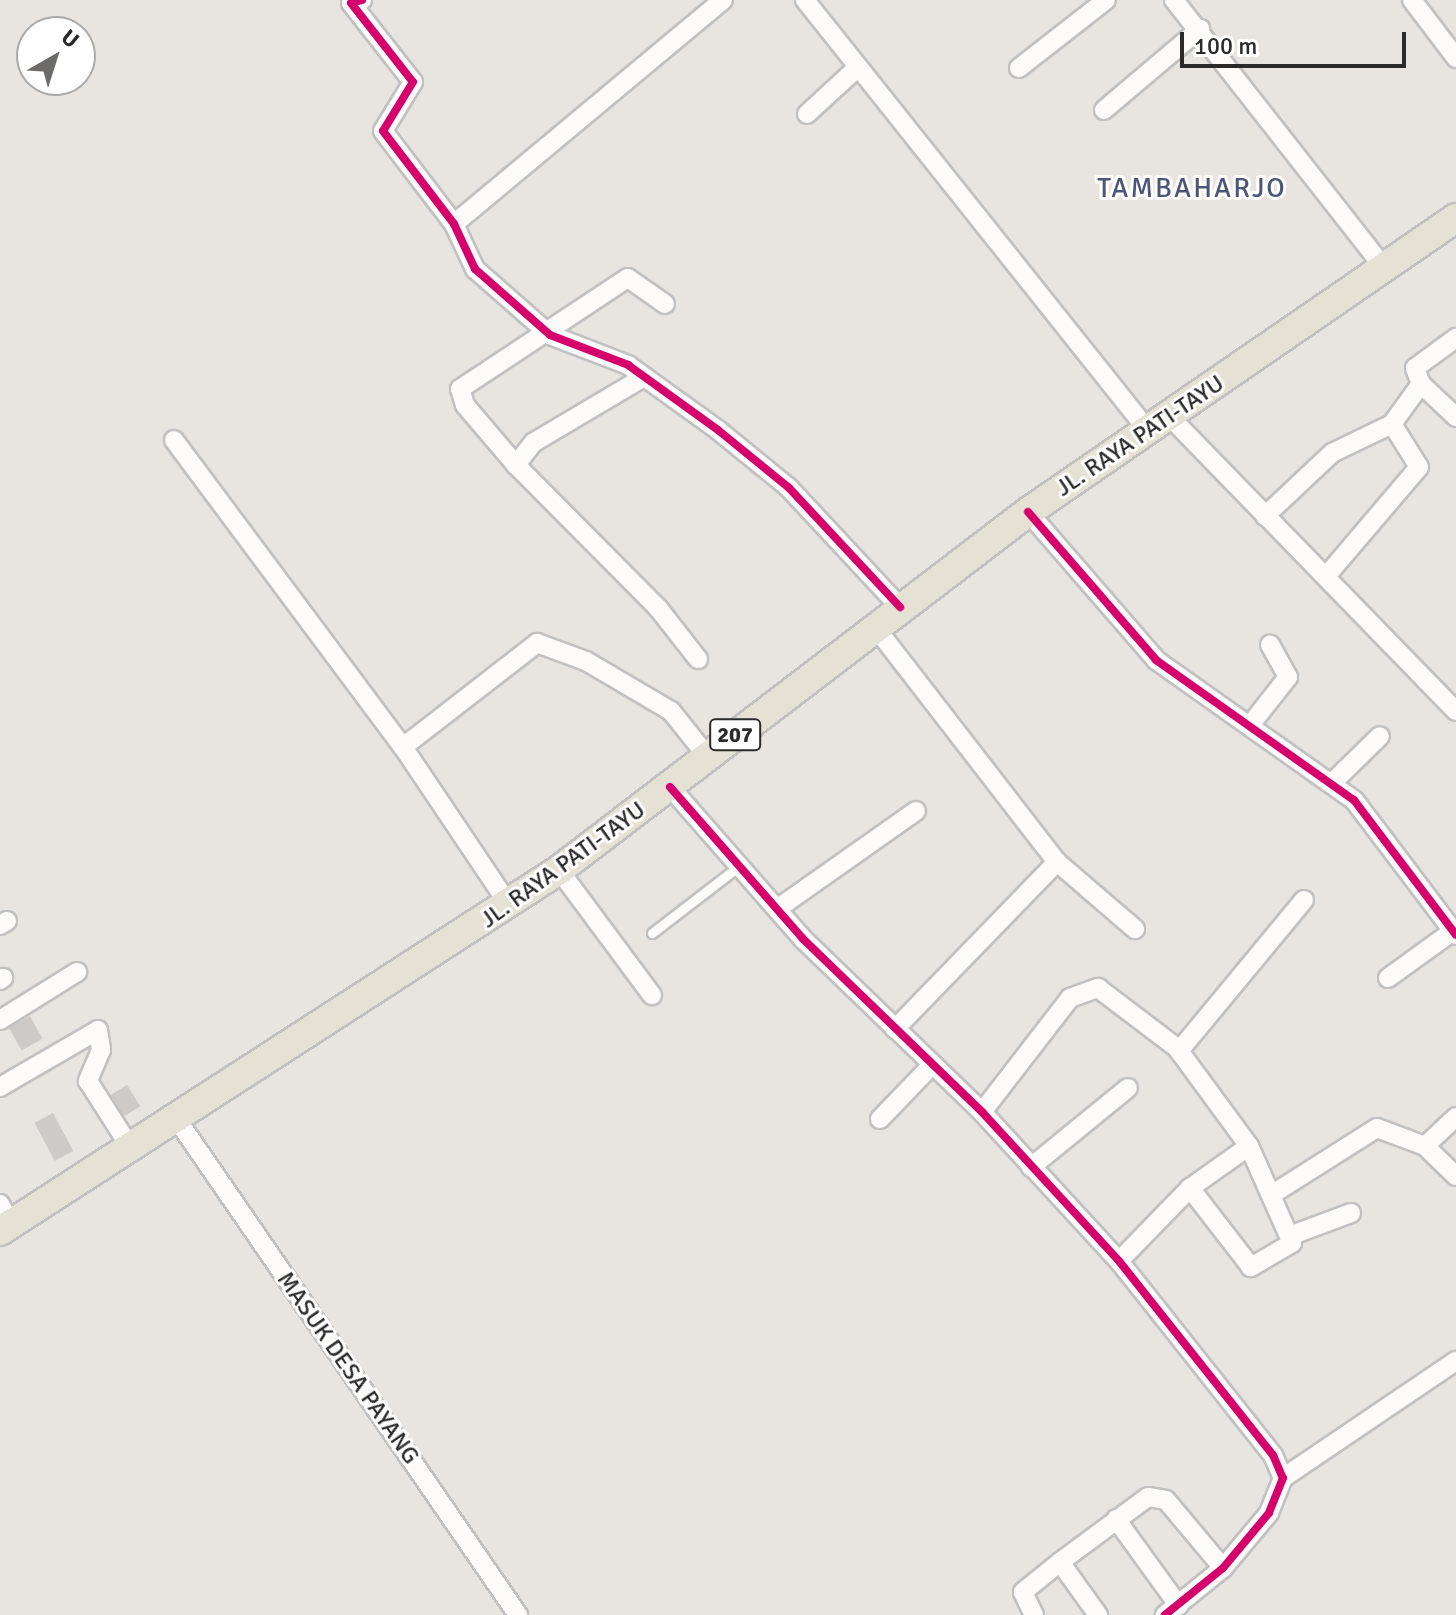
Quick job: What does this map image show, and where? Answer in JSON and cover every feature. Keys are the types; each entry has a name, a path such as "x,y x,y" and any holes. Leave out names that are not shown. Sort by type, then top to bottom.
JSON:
{"main road":[{"name":"JL. RAYA PATI-TAYU","path":"4,1219 132,1150 509,905 670,787 900,607 1028,512 1456,218"}],"street":[{"path":"454,224 723,0"},
{"path":"805,0 857,68 1158,423 1328,574 1456,711"},
{"path":"1019,68 1106,0"},
{"path":"1174,0 1200,29 1384,268"},
{"path":"1412,0 1456,58"},
{"path":"354,1 412,78 383,131 454,224 475,269 550,335 644,377 789,488 900,607"},
{"path":"1104,110 1200,29"},
{"path":"807,114 857,68"},
{"path":"665,304 628,278 550,335 460,389 465,405 516,465 658,608 698,659"},
{"path":"1456,338 1415,368 1421,384 1456,417"},
{"path":"516,465 533,443 644,377"},
{"path":"1265,516 1332,453 1392,424 1421,384"},
{"path":"1328,574 1419,467 1392,424"},
{"path":"174,440 403,747 509,905"},
{"path":"1028,512 1156,660 1334,781 1455,933 1388,978"},
{"path":"876,628 1057,862 1135,929"},
{"path":"403,747 537,643 586,661 671,711 707,756"},
{"path":"1251,724 1289,673 1270,645"},
{"path":"1334,781 1380,736"},
{"path":"670,787 777,909 982,1112 1119,1261 1264,1443 1283,1478"},
{"path":"777,909 916,811"},
{"path":"895,1029 1057,862"},
{"path":"559,870 652,995"},
{"path":"1179,1051 1304,900"},
{"path":"0,1020 77,972"},
{"path":"982,1112 1087,986 1121,1002 1179,1051 1249,1146 1292,1235 1287,1251 1251,1267 1190,1188"},
{"path":"0,1087 98,1030 101,1050 88,1081 132,1150"},
{"path":"880,1119 933,1064"},
{"path":"1031,1167 1128,1088"},
{"path":"1425,1146 1456,1117"},
{"name":"MASUK DESA PAYANG","path":"178,1121 518,1615"},
{"path":"1271,1195 1377,1128 1425,1146 1456,1176"},
{"path":"1119,1261 1190,1188 1249,1146"},
{"path":"1292,1235 1351,1213"},
{"path":"1116,1519 1172,1610 1223,1568 1269,1513 1283,1478 1456,1361"},
{"path":"1034,1615 1023,1592 1148,1497 1166,1500 1223,1568"},
{"path":"1060,1562 1098,1615"}],"lane":[{"path":"652,933 739,866"}],"building":[{"path":"30,1016 43,1039 22,1050 9,1028"},
{"path":"127,1085 140,1106 124,1116 111,1095"},
{"path":"53,1113 73,1151 55,1161 34,1123"}],"cycle path":[{"path":"362,0 351,3 413,82 383,131 454,224 475,269 550,335 628,365 718,430 789,488 900,607"},
{"path":"1028,512 1156,660 1354,800 1456,935"},
{"path":"670,787 803,939 982,1112 1119,1261 1273,1455 1283,1478 1269,1513 1223,1568 1165,1615"}],"district":[{"name":"TAMBAHARJO","path":"1192,188"}]}
